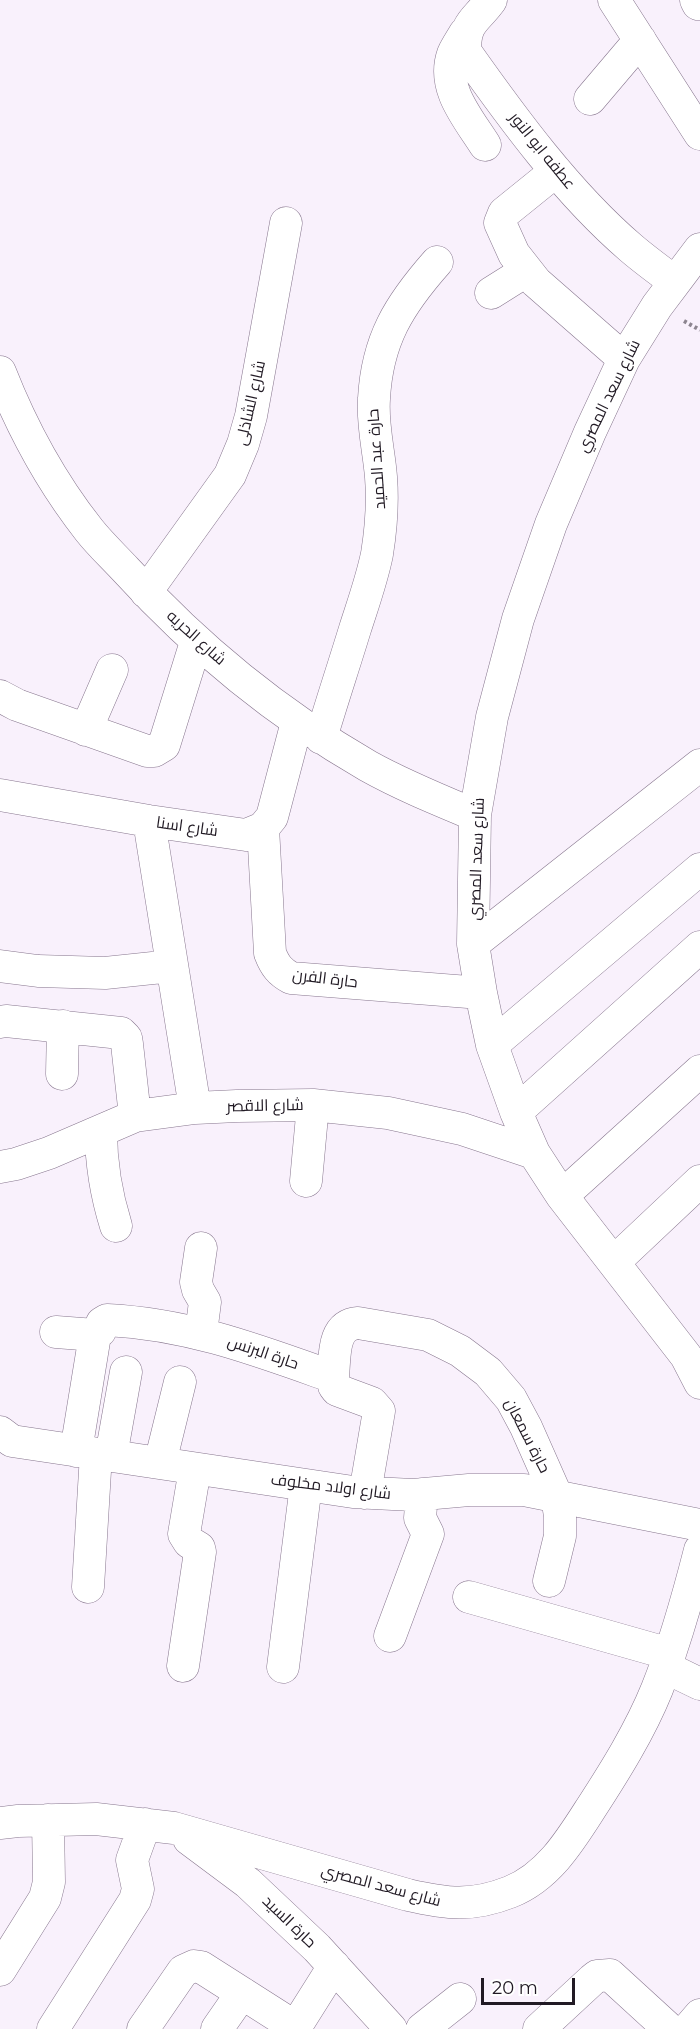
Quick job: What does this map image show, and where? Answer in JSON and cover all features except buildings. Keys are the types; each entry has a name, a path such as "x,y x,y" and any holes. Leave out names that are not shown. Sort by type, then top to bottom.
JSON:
{"street":[{"path":"484,145 454,95 450,74 453,54 475,18 491,0"},
{"path":"614,0 700,134"},
{"name":"عطفه ابو النور","path":"465,33 465,51 556,171 592,212 632,249 675,282"},
{"path":"590,99 640,40"},
{"path":"556,171 504,213 500,217 500,223 514,254 526,271 624,359"},
{"name":"شارع الشاذلى","path":"146,592 230,475 243,444 251,416 286,223"},
{"name":"شارع سعد المصري","path":"700,249 657,306 624,359 551,524 518,619 492,717 476,815 474,944 492,1045 516,1112 534,1153 562,1196 686,1356 700,1383"},
{"name":"حارة عبد الحميد","path":"309,730 367,593 376,555 381,516 381,478 374,400 379,362 391,325 411,291 437,262"},
{"path":"491,292 526,271"},
{"name":"شارع الحريه","path":"0,372 10,397 46,466 89,530 196,642 309,730 401,783 476,815"},
{"path":"0,696 17,705 147,751 159,749 164,745 196,642"},
{"path":"86,730 112,670"},
{"path":"263,828 272,817 309,730"},
{"path":"474,944 700,765"},
{"name":"شارع اسنا","path":"0,795 246,835 263,828"},
{"path":"149,821 195,1108"},
{"name":"حارة الفرن","path":"263,828 270,953 281,973 291,978 481,993"},
{"path":"492,1045 700,869"},
{"path":"516,1112 700,947"},
{"path":"0,966 38,971 105,973 172,966"},
{"path":"0,1022 6,1020 116,1031 126,1038 135,1116"},
{"path":"62,1074 63,1026"},
{"path":"562,1196 700,1071"},
{"path":"306,1180 313,1105"},
{"name":"شارع الاقصر","path":"0,1167 49,1154 135,1116 195,1108 313,1105 388,1113 462,1129 534,1153"},
{"path":"101,1131 101,1163 106,1196 116,1226"},
{"path":"614,1262 700,1181"},
{"path":"201,1248 196,1282 205,1302 201,1333"},
{"name":"حارة البرنس","path":"95,1335 100,1331 102,1323 107,1320 152,1324 201,1333 333,1377 337,1390 372,1403 379,1411 365,1493"},
{"name":"حارة سمعان","path":"333,1377 338,1334 349,1323 428,1335 460,1351 488,1372 511,1399 557,1497"},
{"path":"56,1332 95,1335 94,1453 88,1587"},
{"path":"94,1453 126,1372"},
{"path":"160,1463 180,1382"},
{"name":"شارع اولاد مخلوف","path":"0,1432 12,1441 365,1493 390,1495 441,1491 524,1490 700,1526"},
{"path":"183,1666 200,1552 199,1548 189,1542 184,1534 195,1469"},
{"path":"283,1667 306,1485"},
{"path":"390,1636 428,1534 419,1513 422,1494"},
{"path":"549,1581 560,1536 557,1497"},
{"name":"شارع سعد المصري","path":"0,1823 96,1819 159,1826 442,1903 478,1902 512,1891 542,1872 567,1846 617,1768 657,1690 685,1609 700,1550"},
{"path":"469,1597 667,1661 700,1684"},
{"path":"0,1970 45,1898 49,1882 48,1820"},
{"path":"53,2029 135,1900 138,1889 132,1860 159,1826"},
{"name":"حارة السيد","path":"159,1826 248,1883 317,1948 391,2029"},
{"path":"143,2029 183,1971 189,1967 201,1967 292,2025 297,2023 334,1966"},
{"path":"539,2029 592,1980 603,1974 610,1975 669,2029"},
{"path":"217,2029 242,1994"},
{"path":"422,2029 460,1999"},
{"path":"688,2029 700,2015"}]}
